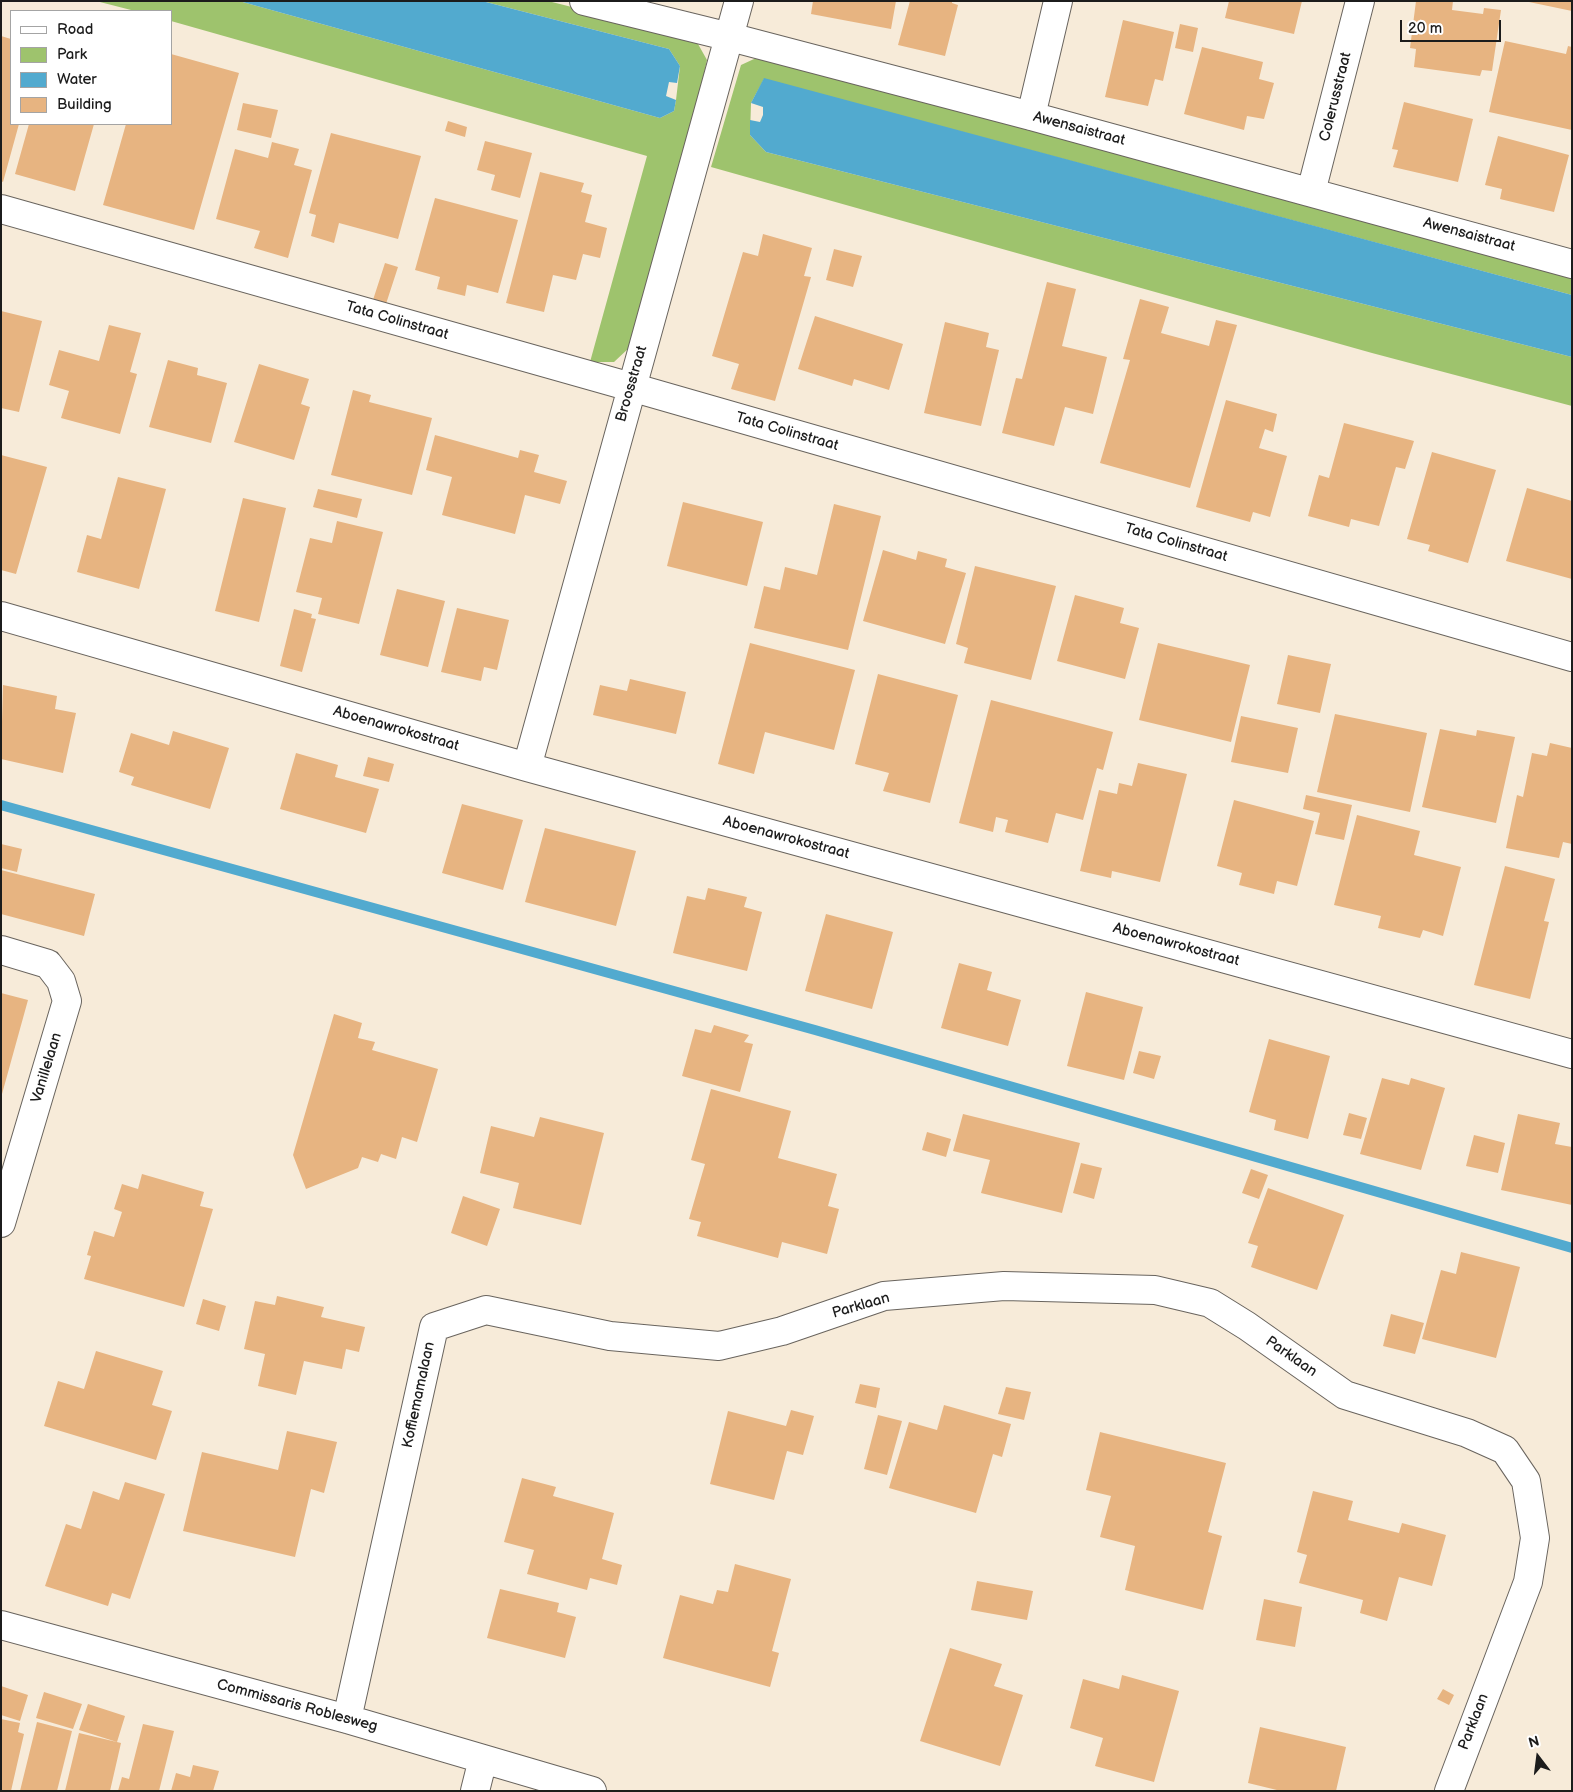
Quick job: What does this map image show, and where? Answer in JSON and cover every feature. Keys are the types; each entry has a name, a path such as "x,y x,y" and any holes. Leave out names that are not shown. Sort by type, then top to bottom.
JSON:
{"street":[{"name":"Awensaistraat","path":"584,1 730,37 1031,116 1572,264"},
{"name":"Broosstraat","path":"527,767 739,1"},
{"path":"1031,116 1058,1"},
{"name":"Colerusstraat","path":"1311,192 1360,1"},
{"name":"Tata Colinstraat","path":"1,209 631,387 1572,657"},
{"name":"Aboenawrokostraat","path":"1,616 527,767 1572,1054"},
{"name":"Vanillelaan","path":"1,950 48,964 62,981 68,1001 1,1223"},
{"name":"Parklaan","path":"719,1346 782,1330 884,1296 1004,1286 1155,1290 1210,1303 1247,1326 1345,1395 1467,1433 1505,1450 1526,1481 1534,1538 1528,1582 1449,1791"},
{"name":"Koffiemamalaan","path":"347,1719 434,1327 486,1310 610,1336 719,1346"},
{"name":"Commissaris Roblesweg","path":"1,1625 347,1719 592,1791"},
{"path":"475,1791 483,1759"}],"green space":[{"path":"96,1 239,1 660,118 674,111 676,100 680,66 669,49 482,1 548,1 679,34 698,44 707,60 697,105 630,347 614,362 590,362 647,156 172,21 172,10 131,10"},
{"path":"754,59 771,59 1572,273 1572,295 764,79 751,103 750,135 766,152 1572,357 1572,406 1372,353 711,167 741,65"}],"water":[{"path":"239,1 482,1 669,49 680,66 677,83 669,82 666,96 676,100 674,111 660,118"},
{"path":"764,78 1572,295 1572,357 766,152 750,135 750,120 760,122 763,115 763,107 751,103"}],"building":[{"path":"813,1 896,1 891,29 811,14"},
{"path":"910,1 952,1 952,3 958,5 945,56 898,45"},
{"path":"1229,1 1302,1 1294,34 1225,18"},
{"path":"1416,1 1453,1 1452,10 1483,14 1484,8 1501,10 1492,71 1482,70 1480,76 1414,67 1416,49 1410,48"},
{"path":"1572,1 1572,11 1529,2"},
{"path":"1123,20 1174,32 1163,81 1155,79 1148,106 1105,97"},
{"path":"1180,24 1198,28 1193,52 1175,48"},
{"path":"1,36 10,39 10,125 19,125 3,182 1,181"},
{"path":"1505,41 1566,54 1568,46 1572,47 1572,130 1489,112"},
{"path":"1202,47 1263,62 1259,79 1274,83 1264,119 1247,116 1244,130 1184,114"},
{"path":"172,54 239,73 194,230 103,205 126,125 172,125"},
{"path":"1404,102 1473,119 1458,182 1393,167 1398,150 1392,149"},
{"path":"243,103 278,110 271,138 237,130"},
{"path":"448,121 467,127 465,137 445,131"},
{"path":"29,125 94,125 75,191 15,174"},
{"path":"331,133 421,156 398,239 339,223 334,243 311,236 316,215 309,213"},
{"path":"1498,136 1569,155 1554,212 1500,199 1502,189 1485,185"},
{"path":"485,141 532,153 520,198 491,190 495,175 477,170"},
{"path":"272,142 299,149 294,165 312,170 288,258 254,248 260,231 216,219 235,149 268,158"},
{"path":"540,172 584,183 581,192 592,195 585,222 607,228 600,258 583,254 576,280 553,275 544,312 506,303"},
{"path":"435,198 518,220 498,293 467,285 465,296 437,289 440,277 415,270"},
{"path":"763,234 812,248 804,276 811,277 775,401 731,389 739,364 712,356 743,252 758,256"},
{"path":"834,249 862,256 853,287 826,280"},
{"path":"385,263 398,267 385,307 372,303"},
{"path":"1047,282 1076,289 1062,346 1107,357 1093,414 1065,407 1054,446 1002,433 1016,378 1022,379"},
{"path":"1140,299 1169,307 1161,333 1209,346 1216,320 1237,325 1190,488 1100,463 1130,360 1123,359"},
{"path":"1,311 42,321 19,412 1,408"},
{"path":"815,316 903,344 889,390 854,379 852,386 798,369"},
{"path":"945,322 989,333 986,347 999,350 981,426 924,413"},
{"path":"109,325 141,333 130,372 137,374 120,434 61,418 69,391 49,385 59,350 99,361"},
{"path":"168,360 198,368 197,375 227,383 211,443 149,427"},
{"path":"259,364 309,379 301,404 310,407 294,460 234,442"},
{"path":"353,390 371,395 369,402 432,418 412,495 331,475"},
{"path":"1226,400 1277,414 1273,432 1265,429 1259,448 1287,456 1270,517 1253,512 1250,522 1196,507"},
{"path":"1344,423 1414,441 1405,469 1396,467 1379,526 1351,519 1349,527 1308,516 1319,475 1329,478"},
{"path":"435,435 518,458 520,450 539,455 534,472 567,481 560,504 525,495 515,534 442,515 452,477 426,470"},
{"path":"1432,452 1496,470 1468,563 1428,551 1430,545 1407,539"},
{"path":"1,455 47,467 16,574 1,570"},
{"path":"118,477 166,489 139,589 77,572 87,535 101,539"},
{"path":"1527,488 1572,501 1572,579 1506,561"},
{"path":"318,489 362,499 357,518 313,507"},
{"path":"243,498 286,508 259,622 215,611"},
{"path":"683,502 763,522 747,586 667,566"},
{"path":"834,504 881,516 848,650 754,628 764,586 780,590 785,567 817,575"},
{"path":"337,521 383,532 359,624 318,614 322,598 296,592 310,538 332,543"},
{"path":"883,550 916,560 918,551 947,559 945,567 966,573 945,644 863,621"},
{"path":"975,566 1056,586 1031,680 964,663 968,648 956,644"},
{"path":"397,589 445,601 428,667 380,655"},
{"path":"1075,595 1124,608 1120,623 1139,628 1125,679 1057,661"},
{"path":"457,608 509,620 497,670 484,667 481,681 441,672"},
{"path":"294,609 312,614 311,618 316,619 302,672 280,666"},
{"path":"750,643 855,670 834,750 765,732 754,774 718,764"},
{"path":"1158,643 1250,665 1231,742 1139,720"},
{"path":"1288,655 1331,664 1320,713 1277,704"},
{"path":"878,674 958,695 930,803 883,791 889,773 855,764"},
{"path":"630,679 686,692 676,734 593,715 600,685 627,691"},
{"path":"3,685 57,696 55,709 76,713 63,773 1,759"},
{"path":"991,700 1113,732 1103,770 1097,768 1083,820 1056,813 1048,843 1005,832 1008,820 996,817 993,832 959,823"},
{"path":"1335,714 1427,733 1410,812 1317,792"},
{"path":"1241,716 1298,728 1288,773 1231,762"},
{"path":"1440,729 1476,736 1477,730 1515,737 1496,823 1422,807"},
{"path":"173,731 229,748 210,809 131,785 134,777 119,772 131,733 169,745"},
{"path":"1550,743 1572,748 1572,844 1563,842 1559,858 1506,848 1517,795 1523,797 1532,753 1547,756"},
{"path":"296,753 338,765 335,777 379,789 366,833 280,809"},
{"path":"368,757 394,764 389,782 363,776"},
{"path":"1138,763 1187,774 1160,882 1112,871 1111,878 1080,871 1099,790 1117,794 1119,783 1132,786"},
{"path":"1306,795 1352,805 1344,840 1315,834 1320,813 1303,809"},
{"path":"1234,800 1314,821 1297,886 1277,881 1274,894 1239,885 1242,873 1217,866"},
{"path":"462,804 523,820 503,890 442,873"},
{"path":"1357,815 1420,831 1414,855 1461,867 1443,936 1423,930 1420,938 1378,928 1381,916 1334,905"},
{"path":"545,828 636,851 616,926 525,902"},
{"path":"1,844 22,849 17,872 1,868"},
{"path":"1505,866 1555,879 1544,921 1549,922 1530,999 1474,985"},
{"path":"1,870 95,894 84,936 1,914"},
{"path":"708,888 747,897 744,907 762,912 747,971 673,953 687,896 705,900"},
{"path":"826,914 893,932 872,1009 805,991"},
{"path":"959,963 992,972 987,990 1021,1000 1008,1046 941,1028"},
{"path":"1086,992 1143,1007 1124,1080 1067,1066"},
{"path":"1,993 28,1000 2,1094 1,1094"},
{"path":"334,1014 362,1023 358,1038 375,1042 372,1050 438,1069 417,1142 402,1137 396,1159 381,1154 378,1162 362,1157 358,1168 306,1189 293,1155"},
{"path":"714,1025 749,1035 744,1042 753,1044 740,1092 682,1076 695,1029 711,1033"},
{"path":"1269,1039 1330,1056 1308,1139 1274,1130 1276,1120 1249,1112"},
{"path":"1139,1051 1161,1056 1154,1079 1133,1073"},
{"path":"1382,1078 1409,1085 1411,1078 1445,1088 1421,1170 1360,1154"},
{"path":"711,1089 791,1111 778,1158 837,1174 828,1206 839,1209 827,1254 782,1242 778,1258 697,1236 701,1222 689,1219 705,1164 691,1160"},
{"path":"1349,1113 1367,1118 1361,1139 1343,1135"},
{"path":"963,1114 1080,1143 1062,1213 981,1193 990,1160 953,1151"},
{"path":"1518,1114 1560,1123 1555,1144 1572,1147 1572,1205 1501,1190"},
{"path":"540,1117 604,1133 581,1225 513,1208 519,1183 480,1173 491,1126 534,1137"},
{"path":"927,1132 951,1139 946,1157 922,1150"},
{"path":"1474,1135 1505,1143 1498,1173 1466,1166"},
{"path":"1081,1163 1102,1168 1094,1199 1073,1193"},
{"path":"1251,1169 1268,1175 1259,1199 1242,1193"},
{"path":"142,1174 204,1192 200,1206 213,1209 184,1307 84,1279 91,1256 87,1255 94,1231 114,1237 122,1212 114,1209 122,1184 138,1189"},
{"path":"1268,1188 1344,1215 1317,1290 1251,1267 1258,1246 1248,1243"},
{"path":"463,1196 500,1209 487,1246 451,1233"},
{"path":"1461,1252 1520,1267 1496,1358 1422,1339 1441,1270 1456,1274"},
{"path":"277,1296 324,1307 321,1317 365,1327 359,1352 346,1349 342,1369 304,1361 296,1395 258,1386 265,1354 244,1349 255,1301 275,1305"},
{"path":"203,1299 226,1306 219,1331 196,1324"},
{"path":"1391,1314 1424,1323 1415,1354 1383,1346"},
{"path":"96,1351 163,1371 152,1405 172,1411 156,1460 44,1426 58,1381 84,1389"},
{"path":"860,1384 880,1388 876,1408 855,1403"},
{"path":"1006,1387 1031,1392 1024,1420 998,1414"},
{"path":"944,1405 1011,1424 1002,1457 993,1454 976,1513 889,1488 909,1422 937,1430"},
{"path":"791,1410 814,1416 803,1455 787,1451 774,1500 710,1484 728,1411 786,1426"},
{"path":"878,1415 902,1421 887,1475 864,1469"},
{"path":"287,1431 337,1442 324,1493 311,1489 295,1557 183,1531 202,1452 278,1470"},
{"path":"1100,1432 1226,1463 1208,1532 1222,1536 1203,1610 1125,1590 1135,1546 1100,1537 1111,1496 1086,1490"},
{"path":"522,1478 556,1487 553,1496 614,1513 602,1559 622,1565 617,1585 590,1578 587,1590 527,1574 534,1550 504,1542"},
{"path":"125,1482 165,1494 130,1599 112,1593 108,1606 45,1586 66,1524 81,1529 93,1491 119,1500"},
{"path":"1313,1491 1353,1501 1348,1520 1399,1533 1402,1523 1446,1535 1432,1586 1399,1577 1387,1621 1360,1613 1363,1600 1299,1583 1307,1555 1297,1552"},
{"path":"735,1564 791,1579 772,1651 779,1653 770,1687 663,1658 680,1595 713,1604 717,1590 728,1592"},
{"path":"977,1581 1033,1591 1027,1620 971,1610"},
{"path":"500,1589 559,1603 557,1612 576,1617 565,1658 487,1638"},
{"path":"1264,1599 1302,1607 1295,1647 1256,1640"},
{"path":"950,1648 1002,1664 994,1686 1023,1695 1000,1766 920,1741"},
{"path":"1122,1675 1179,1691 1154,1782 1095,1766 1103,1738 1070,1728 1083,1679 1119,1689"},
{"path":"1,1686 28,1695 20,1721 1,1715"},
{"path":"1443,1689 1454,1695 1449,1705 1437,1699"},
{"path":"44,1692 82,1704 73,1729 36,1718"},
{"path":"88,1704 125,1716 117,1742 79,1730"},
{"path":"1,1719 20,1723 18,1732 24,1734 11,1791 1,1791"},
{"path":"37,1722 72,1731 57,1791 20,1791"},
{"path":"143,1724 174,1731 159,1791 118,1791 122,1777 129,1779"},
{"path":"1260,1727 1346,1747 1336,1791 1281,1791 1248,1783"},
{"path":"79,1733 121,1743 110,1791 65,1791"},
{"path":"193,1765 219,1771 213,1791 171,1791 176,1773 190,1777"}],"waterway":[{"path":"1,805 815,1030 1572,1248"}]}
